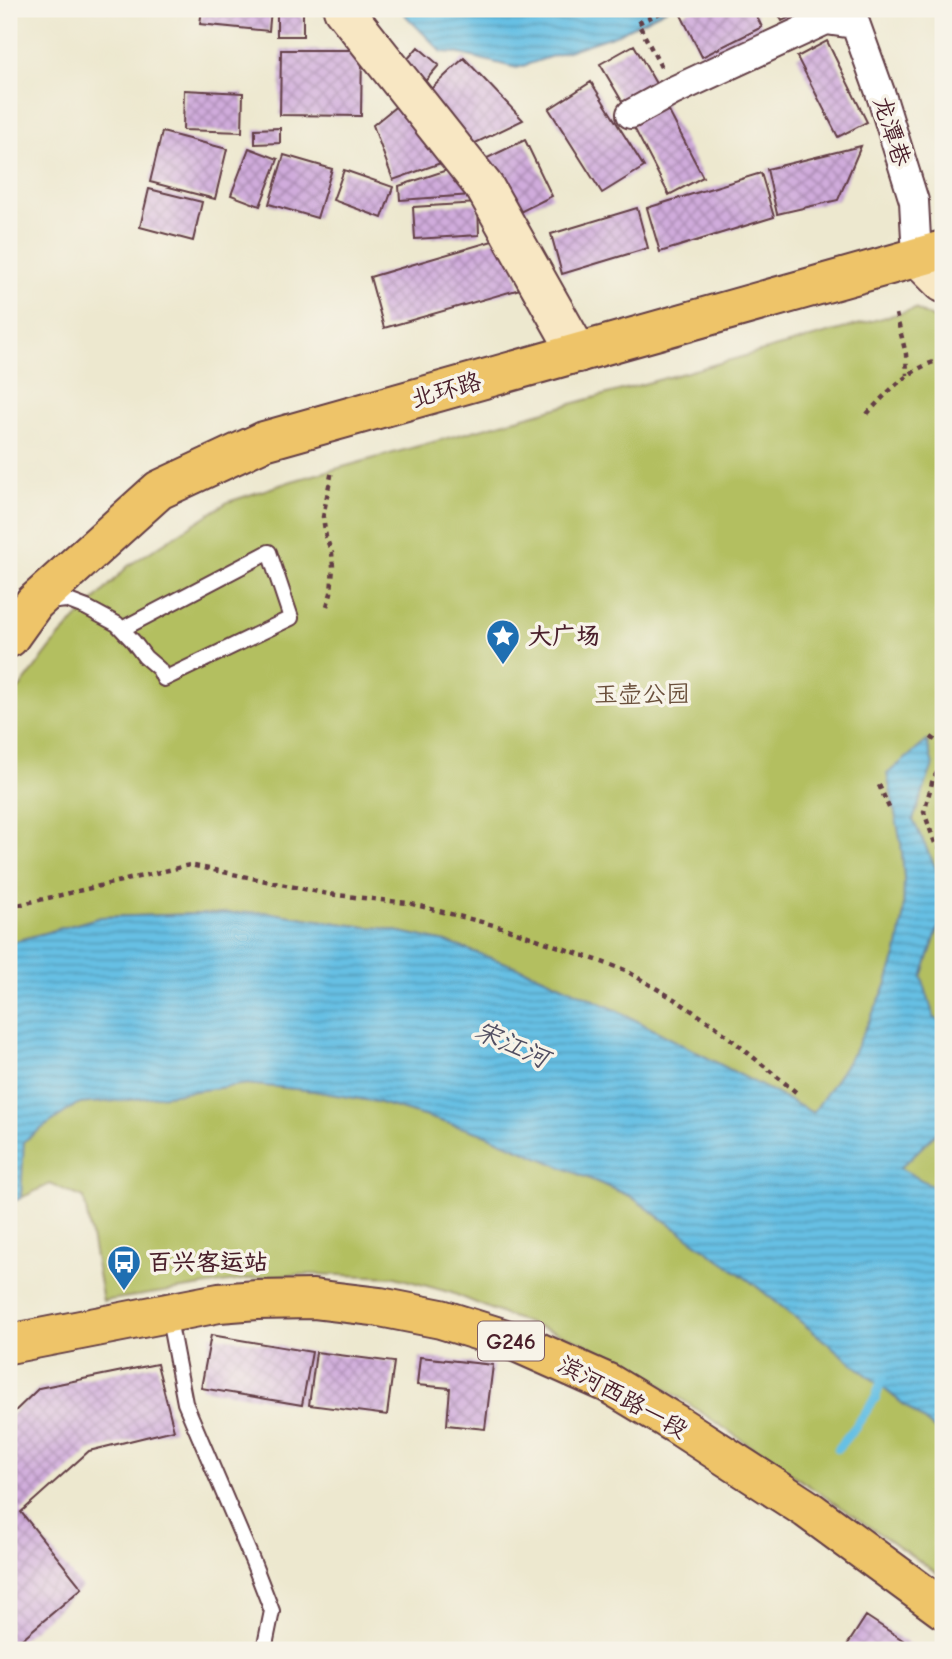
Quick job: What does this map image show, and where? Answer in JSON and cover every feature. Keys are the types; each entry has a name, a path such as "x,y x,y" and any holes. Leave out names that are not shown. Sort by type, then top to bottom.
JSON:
{"main road":[{"name":"北环路","path":"9,638 34,603 159,490 264,441 578,353 934,263"},
{"name":"滨河西路一段","path":"9,1344 219,1303 313,1299 380,1307 441,1319 518,1343 608,1383 807,1508 943,1609"}],"street":[{"path":"343,9 485,188 578,353"},
{"path":"631,114 673,91 826,20 852,16"},
{"name":"龙潭巷","path":"852,16 881,95 934,263"}],"lane":[{"path":"34,603 66,600 117,624 121,629 133,641 145,657 159,669 164,679 291,618 269,552 121,629"},
{"path":"167,1313 185,1403 272,1611 264,1650"}],"path":[{"path":"669,9 638,23 673,91"},
{"path":"896,314 906,354 907,376"},
{"path":"867,414 907,376 943,359"},
{"path":"327,606 333,567 323,517 332,470"},
{"path":"931,737 943,746"},
{"path":"943,764 933,779 924,812 936,846 943,848"},
{"path":"879,785 890,810"},
{"path":"9,907 190,865 328,894 408,903 505,928 625,970 715,1026 797,1093"}],"green space":[{"name":"玉壶公园","path":"915,309 943,323 943,1192 900,1169 813,1113 618,1011 534,973 446,942 382,928 265,912 101,917 9,943 9,702 60,636 128,566 228,502 292,481"},
{"path":"247,1084 314,1091 377,1102 484,1134 630,1196 750,1281 943,1436 943,1577 655,1381 582,1342 452,1293 395,1277 311,1274 262,1277 103,1301 84,1198 50,1184 21,1198 23,1141 77,1104"}],"water":[{"path":"402,9 667,9 618,34 517,68 442,52"},
{"name":"宋江河","path":"927,741 933,765 913,820 943,883 943,914 922,977 934,1017 943,1025 943,1127 900,1168 943,1192 943,1436 750,1281 630,1196 484,1134 377,1102 314,1091 247,1084 77,1104 24,1141 21,1198 9,1203 9,943 101,917 265,912 382,928 446,942 534,973 618,1011 813,1113 854,1052 885,988 897,953 903,918 904,878 901,843 887,774"}],"building":[{"path":"202,9 271,9 269,31 200,24"},
{"path":"277,9 303,9 303,36 277,36"},
{"path":"693,9 753,9 762,27 702,57 681,15"},
{"path":"776,9 806,9 782,21"},
{"path":"827,41 867,122 838,137 797,57"},
{"path":"634,45 659,89 626,108 600,64"},
{"path":"418,47 439,65 421,86 400,68"},
{"path":"281,50 362,50 361,116 280,115"},
{"path":"464,58 523,120 465,148 419,100"},
{"path":"591,82 644,167 602,193 549,109"},
{"path":"184,90 243,93 242,132 183,130"},
{"path":"404,100 452,159 393,180 373,125"},
{"path":"663,100 703,177 669,195 629,118"},
{"path":"280,128 280,143 255,144 255,129"},
{"path":"162,132 227,149 215,199 150,182"},
{"path":"525,140 552,196 510,217 483,160"},
{"path":"861,146 838,200 777,214 767,169"},
{"path":"249,148 278,159 260,206 231,195"},
{"path":"284,155 332,169 317,218 269,204"},
{"path":"462,165 472,195 400,200 399,186"},
{"path":"344,170 393,187 382,218 333,200"},
{"path":"761,173 774,217 660,252 647,208"},
{"path":"149,189 202,202 193,241 140,227"},
{"path":"478,203 479,235 415,239 413,207"},
{"path":"637,208 648,248 562,274 551,234"},
{"path":"506,237 520,289 384,328 370,277"},
{"path":"211,1335 312,1352 302,1405 201,1388"},
{"path":"316,1352 394,1362 387,1415 309,1405"},
{"path":"420,1357 493,1365 485,1429 447,1425 450,1388 417,1385"},
{"path":"157,1364 174,1430 89,1451 21,1512 82,1588 9,1650 9,1417 39,1388"},
{"path":"866,1616 918,1650 844,1650"}],"waterway":[{"path":"838,1448 876,1397 883,1376"}],"place":[{"name":"大广场","path":"503,666"},
{"name":"百兴客运站","path":"124,1292"}]}
